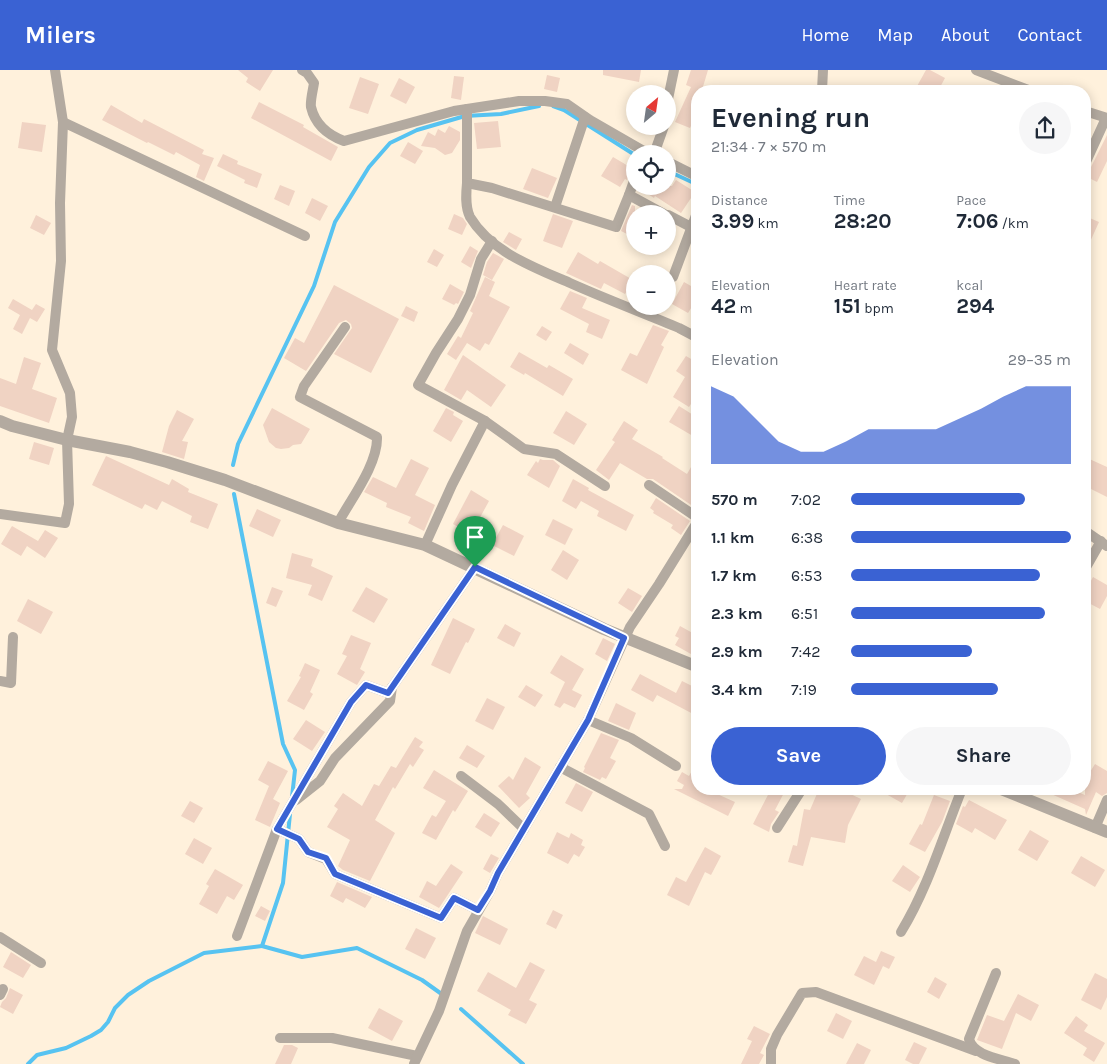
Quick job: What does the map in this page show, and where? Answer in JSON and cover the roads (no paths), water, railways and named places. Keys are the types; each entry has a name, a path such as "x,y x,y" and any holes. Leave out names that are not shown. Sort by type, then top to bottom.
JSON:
{"street":[{"path":"0,514 65,523 69,504 67,440 72,417 70,393 52,350 62,260 60,203 63,122 55,70"},
{"path":"302,70 307,73 314,83 311,106 321,127 332,137 344,141 454,111 468,115 519,101 545,101 567,104 584,121 633,145"},
{"path":"671,85 674,70"},
{"path":"822,70 822,85"},
{"path":"976,70 1015,85"},
{"path":"1091,112 1107,118 1091,151"},
{"path":"468,115 466,200 470,216 492,241 507,253 554,276 691,334"},
{"path":"554,207 584,121"},
{"path":"63,122 305,236"},
{"path":"676,166 691,174"},
{"path":"467,184 492,188 616,227 629,196 648,205"},
{"path":"676,219 691,227 676,270"},
{"path":"492,241 481,259 470,295 458,319 418,385 485,422 524,449 556,454 605,486"},
{"path":"338,522 366,474 378,447 378,437 300,397 304,386 345,326"},
{"path":"0,421 12,426 67,440 130,452 225,480 338,522 425,545 624,638 691,664"},
{"path":"425,545 452,484 485,422"},
{"path":"648,485 691,514"},
{"path":"280,1038 332,1038 415,1060 442,1002 466,931 588,720 624,638 691,531"},
{"path":"1091,534 1104,544 1091,561"},
{"path":"237,936 277,829 351,702 366,685 388,693 475,567"},
{"path":"0,681 11,683 12,638"},
{"path":"291,804 320,781 335,758 390,701 392,687"},
{"path":"588,720 631,738 676,766"},
{"path":"560,767 649,814 665,846"},
{"path":"461,776 498,804 524,829"},
{"path":"777,828 798,795"},
{"path":"901,932 930,873 960,795"},
{"path":"1016,795 1101,830 1107,800"},
{"path":"277,829 299,839 308,852 326,858 335,874 441,918 454,898 478,910"},
{"path":"0,937 41,963"},
{"path":"976,1050 971,1045 969,1039 996,973"},
{"path":"770,1064 771,1050 774,1042 802,992 816,992 1015,1064"}],"waterway":[{"path":"233,465 238,444 314,286 335,222 369,167 390,143 417,130 465,116 501,114 539,106"},
{"path":"553,106 564,110 626,149"},
{"path":"676,175 691,182"},
{"path":"234,494 283,744 295,770 292,797"},
{"path":"28,1064 37,1055 66,1048 101,1030 108,1022 115,1008 128,995 149,981 204,953 262,946 283,883 290,814"},
{"path":"262,946 302,957 357,948 422,980 443,995"},
{"path":"461,1009 523,1064"}]}
